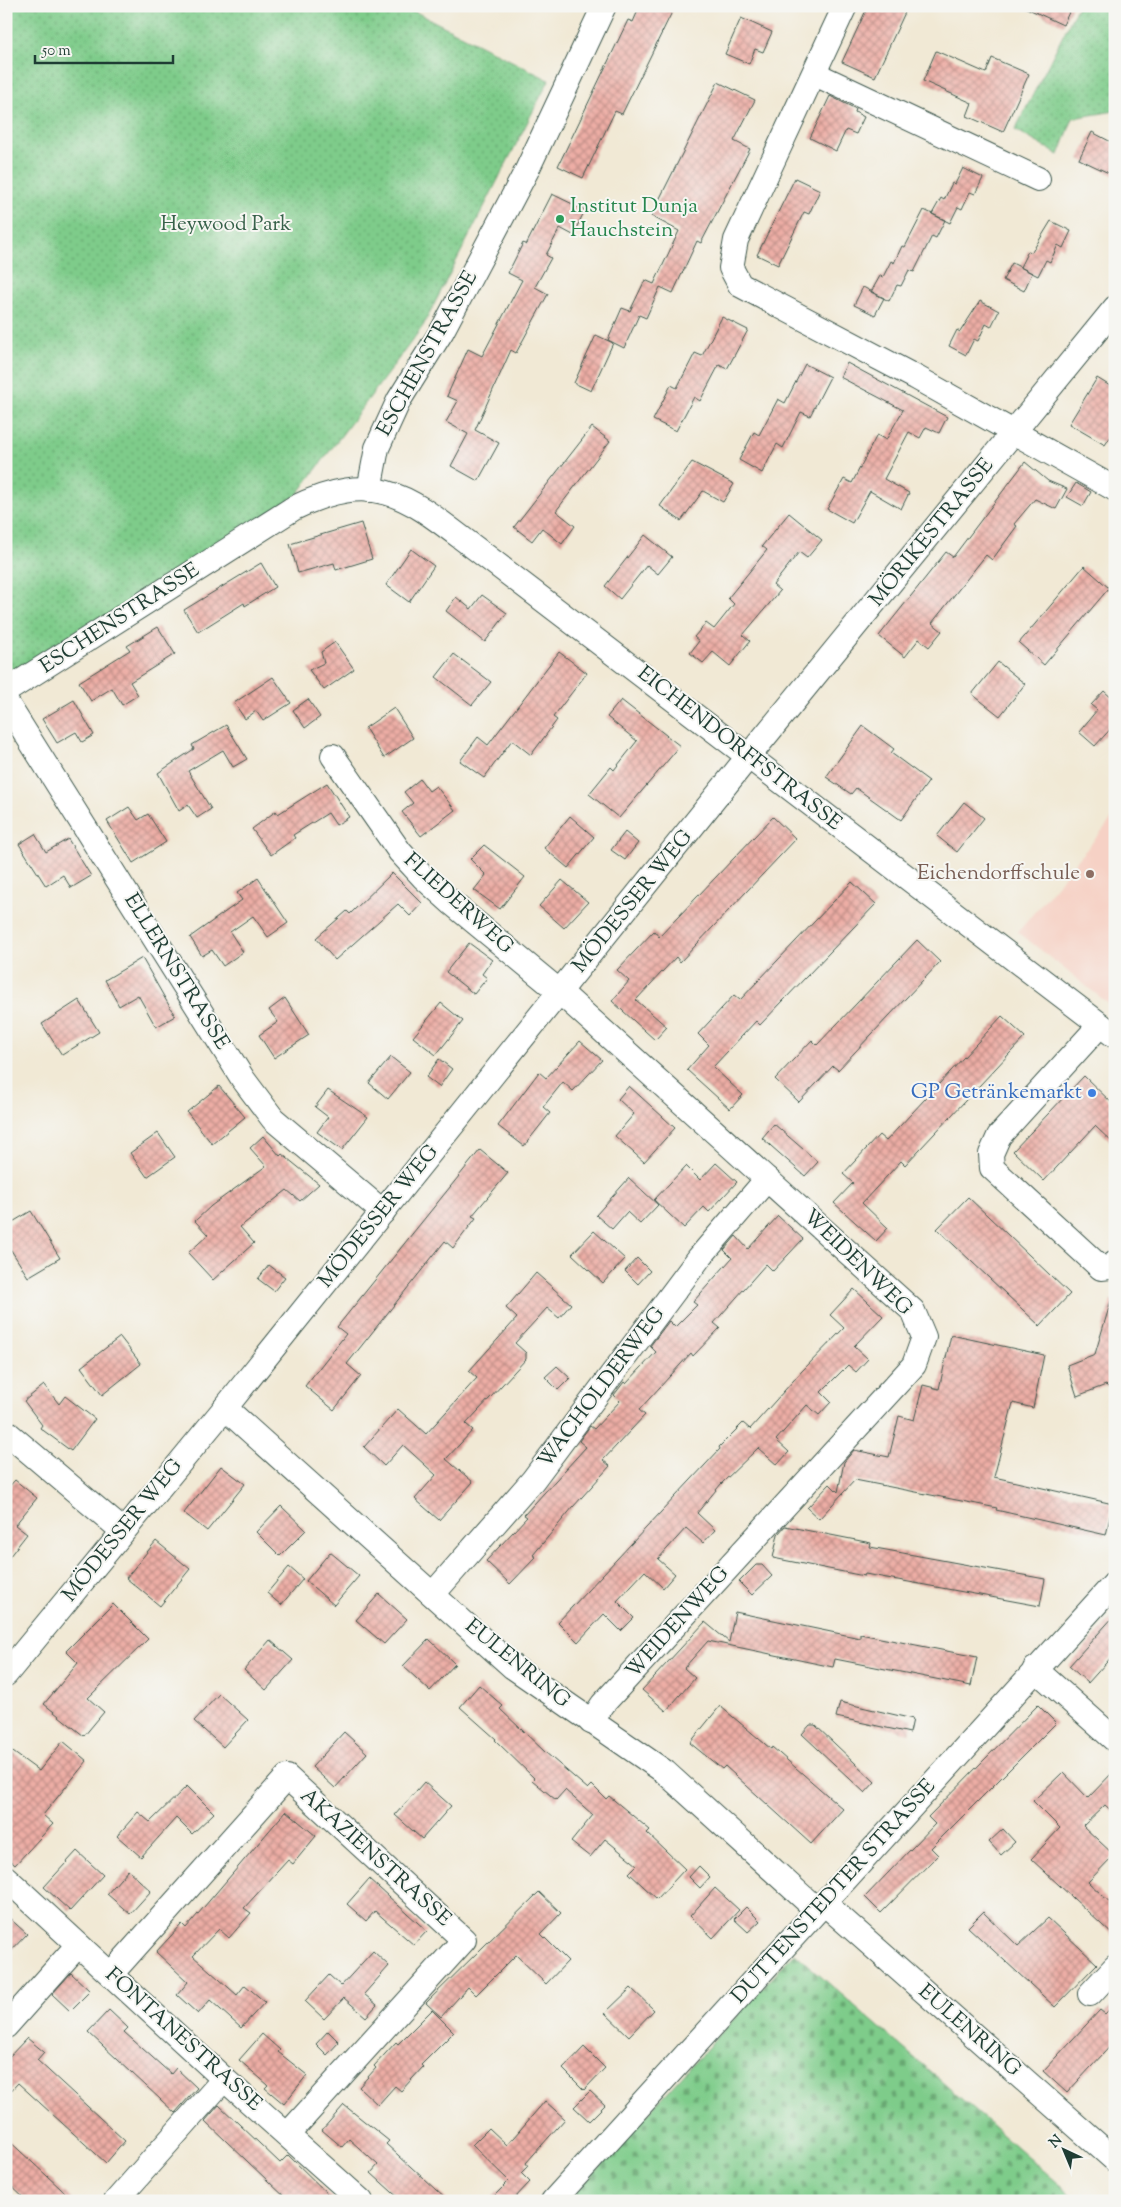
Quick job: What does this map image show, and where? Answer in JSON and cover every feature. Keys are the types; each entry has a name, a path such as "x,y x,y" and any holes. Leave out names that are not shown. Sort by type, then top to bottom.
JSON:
{"street":[{"name":"ESCHENSTRASSE","path":"6,691 294,508 318,496 342,490 369,490 377,448 399,400 442,331 522,179 604,6"},
{"path":"846,6 736,240 731,268 740,284 1014,432 1115,489"},
{"path":"815,74 1038,179"},
{"name":"MÖRIKESTRASSE","path":"748,757 1115,308"},
{"name":"EICHENDORFFSTRASSE","path":"369,490 393,494 414,503 578,625 1107,1030 999,1136 991,1154 992,1168 1102,1268 1115,1264"},
{"name":"ELLERNSTRASSE","path":"6,702 243,1079 268,1113 383,1212"},
{"name":"FLIEDERWEG","path":"333,756 400,852 423,877 561,993"},
{"name":"MÖDESSER WEG","path":"6,1674 225,1408 561,993 748,757"},
{"name":"WEIDENWEG","path":"561,993 913,1311 924,1338 914,1365 603,1704 591,1722"},
{"name":"WACHOLDERWEG","path":"432,1594 533,1480 699,1258 767,1178"},
{"name":"EULENRING","path":"225,1408 513,1667 665,1772 1115,2160"},
{"path":"6,1432 123,1531"},
{"name":"DUTTENSTEDTER STRASSE","path":"553,2201 1115,1583"},
{"path":"1035,1669 1115,1740"},
{"name":"AKAZIENSTRASSE","path":"111,1974 287,1777 464,1940 288,2134"},
{"name":"FONTANESTRASSE","path":"6,1878 224,2079 361,2201"},
{"path":"6,2026 78,1945"},
{"path":"1090,1994 1115,1967"},
{"path":"116,2201 224,2079"}],"shaded area":[{"name":"Eichendorffschule","path":"1115,815 1115,1009 1018,932"}],"green space":[{"name":"Heywood Park","path":"6,6 404,6 549,80 423,326 297,495 6,680"},
{"path":"1078,6 1109,6 1115,9 1115,111 1073,118 1059,155 1015,130"},
{"path":"794,1953 1058,2183 1077,2201 568,2201"}],"building":[{"path":"640,6 675,6 622,114 615,111 583,178 558,166 628,20 633,22"},
{"path":"868,6 908,6 875,77 842,62"},
{"path":"1022,6 1072,6 1063,25"},
{"path":"741,18 772,32 763,52 755,49 749,64 725,54"},
{"path":"936,51 986,73 992,58 1029,74 1003,132 967,116 972,103 923,81"},
{"path":"718,82 755,100 734,141 750,149 701,243 697,241 673,293 660,287 646,318 639,315 624,348 608,340 622,308 630,311 645,280 654,284 679,231 651,216"},
{"path":"830,96 856,109 855,112 864,117 856,134 846,130 836,151 810,138"},
{"path":"1092,132 1115,144 1115,176 1079,159"},
{"path":"963,168 983,178 975,194 970,192 962,209 958,207 950,223 932,214 941,198 944,200 952,183 955,184"},
{"path":"795,178 820,190 809,214 804,212 778,265 757,255"},
{"path":"552,194 585,210 573,235 560,228 546,255 551,258 535,287 548,294 516,353 511,350 475,430 499,443 478,481 451,466 468,434 446,422 458,401 447,396 468,349 482,356 522,280 508,273 523,243 526,245"},
{"path":"924,210 945,220 936,238 932,236 914,272 909,270 901,286 897,285 889,301 871,292 880,276 883,277 891,261 894,263 902,246 905,247"},
{"path":"1051,221 1071,231 1063,248 1058,245 1050,262 1046,260 1038,276 1020,267 1028,251 1032,252"},
{"path":"1012,263 1032,273 1024,291 1003,280"},
{"path":"863,287 884,298 875,315 854,305"},
{"path":"980,301 999,311 991,327 986,324 978,341 974,339 966,355 949,346 957,330 960,332"},
{"path":"722,317 748,330 727,369 719,365 700,401 694,397 676,431 653,420 671,385 677,388 695,353 702,356"},
{"path":"596,335 613,343 591,391 574,383"},
{"path":"847,363 947,417 939,433 926,427 920,438 909,432 884,479 909,493 901,509 870,491 852,523 827,509 844,479 852,483 877,435 886,440 903,410 840,377"},
{"path":"805,364 830,377 810,416 801,412 783,448 777,444 762,473 739,460 754,432 759,435 778,399 785,403"},
{"path":"1097,378 1115,389 1115,430 1105,445 1069,424"},
{"path":"592,427 610,441 556,511 575,526 562,544 542,528 532,541 514,527"},
{"path":"692,462 734,484 723,502 703,491 681,521 660,506"},
{"path":"1025,462 1048,481 1067,489 1056,509 1035,499 1014,524 1017,526 992,560 986,555 932,623 942,631 929,647 919,639 905,657 879,636 946,552 953,557"},
{"path":"1076,483 1091,492 1083,506 1067,497"},
{"path":"789,513 822,540 807,558 799,552 773,585 780,591 743,635 750,641 730,666 713,652 703,663 690,653 699,641 694,637 706,623 714,629 734,604 728,598 767,550 762,546"},
{"path":"361,523 372,559 336,570 334,563 298,573 290,544"},
{"path":"645,535 672,557 658,574 647,565 620,599 605,586"},
{"path":"411,549 434,566 409,602 386,585"},
{"path":"261,563 275,587 245,606 244,603 198,632 184,610"},
{"path":"1084,566 1109,588 1044,665 1019,643"},
{"path":"482,595 507,613 485,642 446,611 456,597 471,609"},
{"path":"158,627 175,654 130,682 138,695 122,705 112,688 91,701 79,682 130,650 127,646"},
{"path":"335,642 354,669 324,690 309,670 324,663 321,652"},
{"path":"559,652 587,673 553,717 557,720 531,755 512,740 484,778 460,761 478,737 488,745"},
{"path":"454,654 491,682 472,705 436,677"},
{"path":"998,662 1025,684 1000,716 972,694"},
{"path":"273,677 291,703 263,721 256,711 245,719 234,703"},
{"path":"1104,691 1115,701 1115,724 1095,746 1079,732 1097,710 1091,705"},
{"path":"308,699 320,717 305,728 293,710"},
{"path":"74,700 94,735 82,742 76,732 57,743 42,719"},
{"path":"621,700 680,746 619,818 589,794 611,767 614,770 637,741 607,717"},
{"path":"394,708 413,738 384,758 365,728"},
{"path":"226,725 247,759 233,767 223,750 188,771 211,809 197,818 188,805 179,811 158,773 194,749 192,745"},
{"path":"863,726 894,749 891,753 929,781 901,820 856,788 851,794 826,777"},
{"path":"420,779 429,791 436,786 455,810 421,836 402,812 413,803 404,792"},
{"path":"327,783 349,817 336,825 328,813 293,835 295,838 271,855 252,829 276,811 278,814"},
{"path":"964,802 984,818 957,852 937,836"},
{"path":"129,807 138,820 148,814 166,842 133,863 107,821"},
{"path":"570,816 594,837 568,868 544,848"},
{"path":"773,817 796,839 680,962 676,957 636,1000 667,1027 655,1040 612,1001 629,981 617,970 654,931 659,937"},
{"path":"625,832 638,843 625,860 611,850"},
{"path":"35,834 46,852 68,839 91,876 71,888 63,875 46,886 19,844"},
{"path":"484,845 525,877 500,909 474,890 486,875 470,859"},
{"path":"392,873 422,903 410,916 398,904 335,960 316,938 347,911 350,914"},
{"path":"258,878 288,923 268,937 253,916 230,932 243,952 223,966 212,950 202,956 190,937 242,900 237,893"},
{"path":"562,880 588,902 564,928 539,906"},
{"path":"852,882 876,904 760,1025 756,1021 713,1067 743,1095 730,1109 687,1070 709,1045 698,1034 734,995 740,1000"},
{"path":"917,940 940,962 838,1070 833,1066 799,1102 775,1079 812,1040 817,1045"},
{"path":"469,943 492,960 482,974 487,978 474,994 446,972"},
{"path":"142,958 175,1016 156,1027 138,995 119,1006 105,980"},
{"path":"285,998 309,1035 274,1058 259,1035 278,1022 269,1010"},
{"path":"79,1000 99,1032 62,1055 42,1024"},
{"path":"441,1003 463,1021 436,1055 413,1037"},
{"path":"1002,1016 1025,1037 905,1165 901,1161 862,1203 888,1228 876,1241 834,1203 853,1183 843,1174 879,1135 886,1141"},
{"path":"580,1041 602,1060 573,1091 563,1082 543,1107 550,1113 524,1146 498,1126 539,1072 546,1078"},
{"path":"391,1057 410,1072 388,1099 369,1083"},
{"path":"439,1059 452,1069 439,1087 426,1077"},
{"path":"1084,1076 1115,1106 1115,1145 1095,1126 1044,1181 1013,1151"},
{"path":"219,1086 245,1117 212,1144 187,1112"},
{"path":"629,1086 675,1128 644,1162 615,1136 634,1114 618,1099"},
{"path":"328,1090 368,1117 342,1150 317,1132 328,1117 315,1107"},
{"path":"774,1124 818,1162 805,1176 762,1138"},
{"path":"158,1133 175,1157 147,1177 130,1153"},
{"path":"263,1136 280,1156 282,1154 319,1184 300,1201 287,1190 240,1227 254,1243 213,1280 188,1253 208,1235 195,1221 211,1206 266,1166 250,1148"},
{"path":"480,1150 508,1173 472,1216 476,1218 453,1248 445,1241 347,1364 361,1376 334,1410 305,1386 346,1334 337,1327"},
{"path":"716,1163 737,1182 709,1212 704,1207 684,1228 654,1200 686,1166 700,1180"},
{"path":"629,1178 658,1205 640,1224 627,1212 612,1229 596,1215"},
{"path":"968,1197 1070,1294 1040,1326 937,1229"},
{"path":"31,1211 60,1258 28,1277 6,1242 6,1226"},
{"path":"778,1216 803,1239 773,1271 766,1264 714,1323 720,1328 693,1356 691,1353 639,1410 645,1415 603,1460 610,1466 533,1555 536,1557 510,1584 486,1561 527,1517 524,1515 586,1447 579,1441 590,1426 594,1429 620,1401 614,1395 624,1382 626,1384 656,1352 650,1346 669,1321 675,1327 697,1305 693,1302 732,1258 724,1250 736,1236 748,1249"},
{"path":"594,1231 625,1259 603,1283 572,1254"},
{"path":"637,1258 650,1271 638,1284 625,1271"},
{"path":"269,1265 285,1277 274,1291 258,1279"},
{"path":"536,1273 571,1304 559,1318 547,1308 515,1343 526,1353 526,1359 466,1424 473,1430 446,1459 473,1482 439,1520 415,1499 436,1475 403,1445 384,1466 364,1447 398,1409 426,1434 477,1378 469,1371 517,1318 506,1308"},
{"path":"854,1289 883,1316 854,1346 868,1359 856,1372 848,1365 821,1392 831,1402 819,1415 807,1405 776,1440 789,1452 777,1465 758,1448 721,1484 697,1513 715,1530 703,1543 686,1528 658,1559 675,1574 663,1588 645,1571 617,1601 634,1618 621,1631 604,1614 578,1642 558,1622 720,1449 719,1447 743,1423 750,1429 844,1328 830,1315"},
{"path":"1111,1301 1115,1302 1115,1394 1106,1385 1077,1396 1067,1365 1095,1354"},
{"path":"951,1335 1044,1355 1033,1408 1013,1403 994,1477 1113,1504 1106,1535 996,1510 997,1508 855,1480 819,1519 807,1508 830,1484 838,1492 844,1462 854,1450 889,1457 899,1416 914,1420 923,1385 939,1389"},
{"path":"120,1337 141,1364 102,1395 81,1367"},
{"path":"557,1366 570,1378 558,1390 545,1377"},
{"path":"44,1385 59,1404 65,1396 95,1419 71,1451 40,1428 42,1425 24,1401"},
{"path":"221,1466 245,1484 207,1531 184,1513"},
{"path":"15,1480 37,1498 15,1525 27,1534 6,1561 6,1490"},
{"path":"281,1506 306,1530 280,1556 256,1532"},
{"path":"785,1526 871,1543 870,1547 1045,1579 1040,1606 865,1574 864,1576 773,1558 778,1534"},
{"path":"156,1541 190,1569 160,1606 126,1578"},
{"path":"330,1552 359,1576 334,1605 306,1581"},
{"path":"756,1565 762,1565 772,1576 752,1595 739,1582"},
{"path":"289,1567 303,1579 281,1605 267,1593"},
{"path":"379,1594 407,1619 384,1644 356,1620"},
{"path":"113,1604 148,1639 88,1698 104,1712 84,1736 44,1704 78,1663 66,1651"},
{"path":"735,1612 860,1638 860,1634 977,1657 971,1686 835,1659 833,1667 708,1641 684,1668 695,1678 666,1711 642,1690 705,1622 729,1642"},
{"path":"1115,1615 1115,1653 1088,1683 1069,1666"},
{"path":"429,1639 455,1664 430,1691 403,1666"},
{"path":"270,1640 293,1660 266,1690 244,1670"},
{"path":"479,1685 503,1706 500,1709 545,1752 588,1789 592,1785 606,1799 609,1796 650,1830 647,1833 685,1869 657,1899 629,1873 637,1865 605,1839 590,1857 571,1842 593,1815 565,1790 556,1800 532,1780 534,1778 496,1739 460,1707"},
{"path":"219,1694 248,1720 223,1747 194,1721"},
{"path":"840,1702 913,1719 910,1733 836,1717"},
{"path":"1038,1705 1056,1723 931,1848 938,1855 881,1913 865,1897 935,1824 928,1817"},
{"path":"720,1706 771,1749 772,1747 843,1809 811,1844 725,1766 722,1769 690,1743"},
{"path":"810,1725 815,1725 875,1782 865,1793 802,1734"},
{"path":"344,1732 367,1753 335,1788 312,1767"},
{"path":"63,1741 87,1761 43,1815 53,1824 15,1865 6,1857 6,1747 39,1771"},
{"path":"1115,1770 1115,1814 1105,1805 1083,1826 1114,1855 1088,1882 1115,1907 1115,1937 1031,1859 1060,1828 1033,1801 1063,1772 1088,1798"},
{"path":"424,1782 451,1806 422,1839 395,1815"},
{"path":"187,1786 214,1813 192,1834 176,1818 141,1857 117,1836 138,1812 150,1822"},
{"path":"286,1811 316,1836 293,1864 288,1860 244,1908 251,1913 229,1938 219,1929 193,1956 237,1995 245,1985 265,2002 241,2028 210,2000 198,2014 177,1995 188,1982 156,1952 182,1924 186,1928"},
{"path":"1003,1829 1015,1842 1001,1855 989,1842"},
{"path":"77,1851 103,1875 70,1911 44,1887"},
{"path":"699,1866 710,1877 700,1888 689,1877"},
{"path":"128,1870 151,1891 130,1914 107,1894"},
{"path":"369,1879 427,1931 414,1945 375,1911 366,1921 347,1904"},
{"path":"715,1888 739,1910 713,1938 690,1916"},
{"path":"539,1892 561,1913 541,1934 568,1961 546,1984 516,1955 476,1995 468,1987 441,2017 426,2003"},
{"path":"746,1907 760,1921 748,1932 734,1919"},
{"path":"983,1912 1018,1946 1048,1918 1097,1964 1055,2007 968,1927"},
{"path":"6,1915 27,1934 6,1956"},
{"path":"373,1951 389,1966 364,1994 377,2005 366,2017 344,1998 324,2019 305,2001 329,1975 341,1986"},
{"path":"71,1973 90,1991 70,2011 52,1994"},
{"path":"631,1988 654,2010 629,2036 605,2013"},
{"path":"1115,2003 1115,2041 1067,2093 1043,2071 1100,2010 1105,2014"},
{"path":"109,2010 128,2028 124,2032 171,2074 176,2068 197,2088 175,2113 88,2032"},
{"path":"432,2010 454,2032 421,2065 423,2067 401,2091 395,2086 378,2105 359,2087 376,2068 374,2066 396,2042 398,2044"},
{"path":"328,2031 339,2042 327,2055 316,2044"},
{"path":"262,2034 280,2050 278,2052 307,2075 284,2104 265,2088 268,2085 239,2060"},
{"path":"27,2038 44,2052 37,2060 125,2141 106,2163 18,2083 6,2096 6,2060"},
{"path":"584,2047 605,2068 584,2090 563,2069"},
{"path":"590,2091 605,2105 589,2121 574,2107"},
{"path":"545,2101 565,2119 526,2163 528,2166 521,2173 530,2182 512,2201 489,2201 509,2181 472,2145 489,2128 507,2145"},
{"path":"219,2105 280,2163 288,2155 335,2201 289,2201 205,2121"},
{"path":"344,2105 389,2141 386,2144 448,2201 402,2201 371,2173 378,2165 349,2139 342,2147 322,2130"},
{"path":"6,2138 74,2201 27,2201 6,2181"}],"place":[{"name":"Institut Dunja Hauchstein","path":"560,219"},
{"name":"Eichendorffschule","path":"1090,874"},
{"name":"GP Getränkemarkt","path":"1092,1093"}]}
